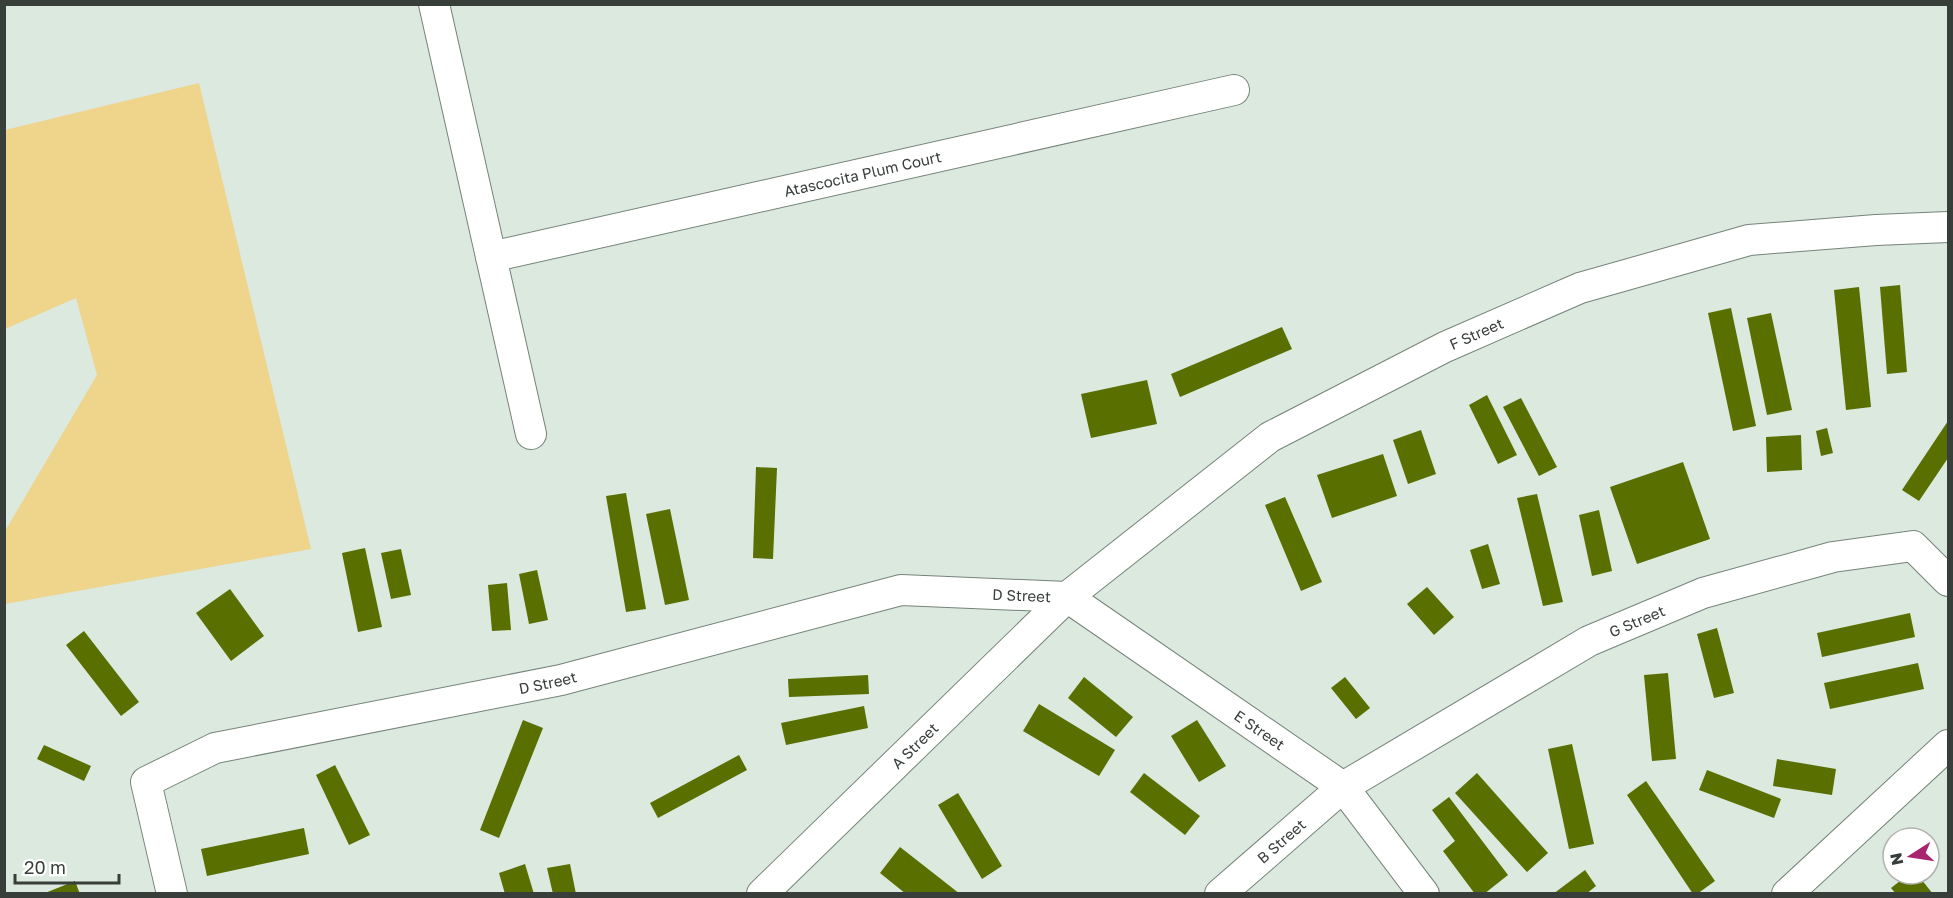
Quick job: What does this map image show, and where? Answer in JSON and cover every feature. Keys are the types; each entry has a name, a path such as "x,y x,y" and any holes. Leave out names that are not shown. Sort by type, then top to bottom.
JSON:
{"street":[{"path":"434,4 531,434"},
{"name":"Atascocita Plum Court","path":"491,257 1233,90"},
{"name":"F Street","path":"1067,597 1270,437 1445,347 1580,288 1749,240 1876,230 1948,228"},
{"name":"G Street","path":"1343,787 1588,641 1704,593 1833,558 1913,546 1948,581"},
{"name":"D Street","path":"172,894 146,782 215,748 561,680 901,590 1067,597"},
{"name":"E Street","path":"1067,597 1343,787 1424,894"},
{"name":"A Street","path":"762,894 1067,597"},
{"path":"1787,894 1948,745"},
{"name":"B Street","path":"1220,894 1343,787"}],"shaded area":[{"path":"199,83 311,549 5,604 5,531 97,375 76,298 5,329 5,130"}],"building":[{"path":"1900,285 1907,372 1887,374 1880,287"},
{"path":"1859,287 1871,407 1846,410 1834,290"},
{"path":"1731,308 1756,426 1733,431 1708,313"},
{"path":"1771,313 1792,410 1767,415 1747,318"},
{"path":"1282,327 1292,349 1180,397 1171,374"},
{"path":"1147,380 1157,424 1091,438 1081,394"},
{"path":"1487,395 1517,455 1498,464 1469,405"},
{"path":"1521,398 1557,467 1539,476 1503,407"},
{"path":"1948,421 1948,458 1919,501 1902,490"},
{"path":"1827,428 1833,453 1821,456 1816,431"},
{"path":"1421,430 1436,474 1408,484 1393,440"},
{"path":"1801,435 1802,470 1767,472 1766,437"},
{"path":"1383,454 1397,496 1332,518 1317,475"},
{"path":"1683,462 1710,539 1637,564 1610,487"},
{"path":"756,467 777,468 773,559 753,558"},
{"path":"626,493 646,609 626,612 606,496"},
{"path":"1537,494 1563,602 1543,606 1517,498"},
{"path":"1285,497 1322,582 1301,591 1265,505"},
{"path":"670,509 689,600 665,605 646,514"},
{"path":"1599,510 1612,571 1592,576 1579,515"},
{"path":"1488,544 1500,584 1482,589 1470,550"},
{"path":"365,548 382,627 358,632 342,553"},
{"path":"401,549 411,595 391,599 381,553"},
{"path":"537,570 548,620 529,624 519,574"},
{"path":"507,583 511,630 492,631 488,585"},
{"path":"1427,587 1454,617 1434,635 1407,604"},
{"path":"230,589 264,636 231,661 196,613"},
{"path":"1910,613 1915,637 1822,657 1817,633"},
{"path":"1717,628 1734,693 1714,698 1697,634"},
{"path":"84,631 139,702 121,716 66,645"},
{"path":"1918,663 1924,689 1830,709 1824,683"},
{"path":"1668,673 1676,759 1652,761 1644,675"},
{"path":"868,675 869,694 789,697 788,679"},
{"path":"1084,677 1133,717 1116,737 1068,698"},
{"path":"1345,677 1370,708 1356,719 1331,688"},
{"path":"1039,704 1115,750 1099,776 1023,731"},
{"path":"864,706 868,728 786,745 781,723"},
{"path":"523,720 543,728 499,838 480,830"},
{"path":"1197,720 1226,766 1199,782 1171,736"},
{"path":"1572,744 1594,844 1569,849 1548,749"},
{"path":"44,745 91,766 84,781 37,759"},
{"path":"739,755 747,770 658,818 650,803"},
{"path":"1777,759 1836,769 1832,795 1773,786"},
{"path":"335,765 370,835 349,845 316,775"},
{"path":"1707,770 1781,799 1774,818 1699,790"},
{"path":"1144,773 1200,816 1185,835 1130,792"},
{"path":"1477,773 1548,853 1527,872 1455,793"},
{"path":"1646,781 1715,881 1697,894 1693,894 1627,795"},
{"path":"958,793 1002,866 982,879 938,805"},
{"path":"1449,797 1508,875 1484,894 1475,894 1443,851 1455,841 1432,810"},
{"path":"304,828 309,854 207,876 201,849"},
{"path":"900,847 960,894 906,894 880,873"},
{"path":"525,864 534,894 505,894 499,873"},
{"path":"570,864 576,894 553,894 547,868"},
{"path":"1585,870 1596,886 1586,894 1553,894"},
{"path":"75,881 80,894 45,894 45,893"},
{"path":"1894,886 1927,886 1933,894 1896,894 1891,888"}]}
